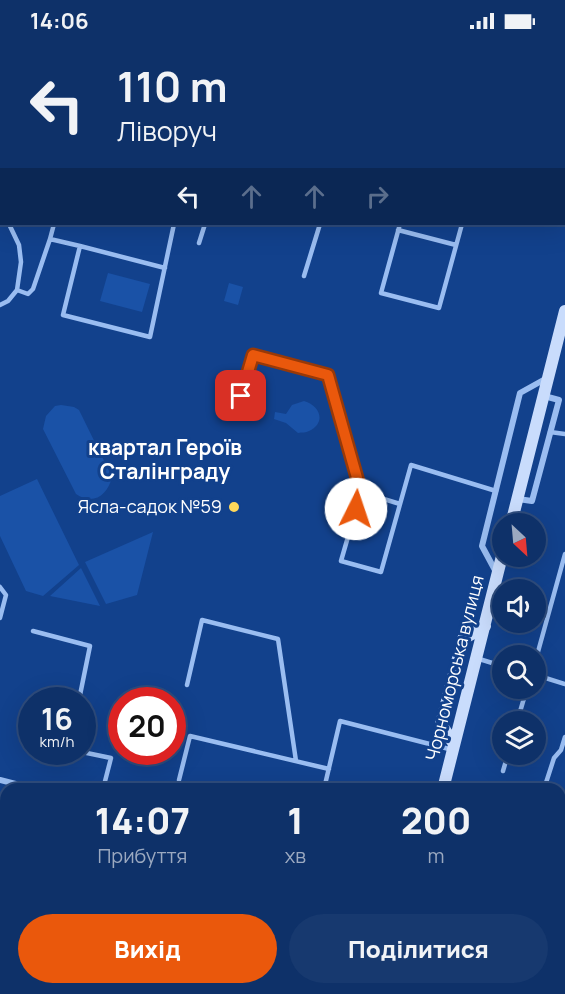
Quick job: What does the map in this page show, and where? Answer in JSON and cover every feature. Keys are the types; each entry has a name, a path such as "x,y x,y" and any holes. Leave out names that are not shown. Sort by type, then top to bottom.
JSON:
{"street":[{"path":"514,513 565,311"},
{"path":"497,575 482,546 520,393 548,377"},
{"path":"517,499 532,501 559,400 543,396"},
{"name":"Чорноморська вулиця","path":"444,783 499,567"},
{"path":"453,747 441,724 463,639 485,626"}],"lane":[{"path":"0,305 8,301 16,290 21,262 19,244 10,225"},
{"path":"16,290 28,294 33,290 54,225"},
{"path":"80,246 63,315 150,337 174,225"},
{"path":"199,243 205,225"},
{"path":"304,276 320,225"},
{"path":"400,225 381,293 439,308 462,225"},
{"path":"398,230 456,245"},
{"path":"50,239 165,268"},
{"path":"241,396 253,355 328,375 361,492 341,561 381,572 411,465 496,491"},
{"path":"550,432 565,435"},
{"path":"361,492 400,504"},
{"path":"540,645 565,554"},
{"path":"0,587 6,595 0,618"},
{"path":"187,685 202,620 278,639 296,761"},
{"path":"33,631 90,645 82,687"},
{"path":"476,658 492,663"},
{"path":"546,678 565,684"},
{"path":"326,783 340,721 453,747"},
{"path":"179,780 190,736 329,769"},
{"path":"546,783 554,758 563,751 565,737"},
{"path":"96,755 111,759 105,783"},
{"path":"503,771 505,765"}],"shaded area":[{"path":"108,273 150,284 142,312 100,301"},
{"path":"229,283 243,287 238,305 224,301"},
{"path":"304,401 310,403 319,415 318,424 309,431 298,433 286,423 274,419 275,412 286,414 292,405"},
{"path":"61,405 79,410 112,477 107,489 94,499 76,494 43,429 46,416 55,406"},
{"path":"37,479 79,565 43,596 26,591 0,536 0,496"},
{"path":"153,532 137,595 106,604 85,562"},
{"path":"81,568 100,606 50,596"}],"place":[{"name":"Ясла-садок №59","path":"234,507"}],"district":[{"name":"квартал Героїв Сталінграду","path":"165,460"}],"route":[{"path":"241,396 253,355 328,375 361,492 356,509"}]}
